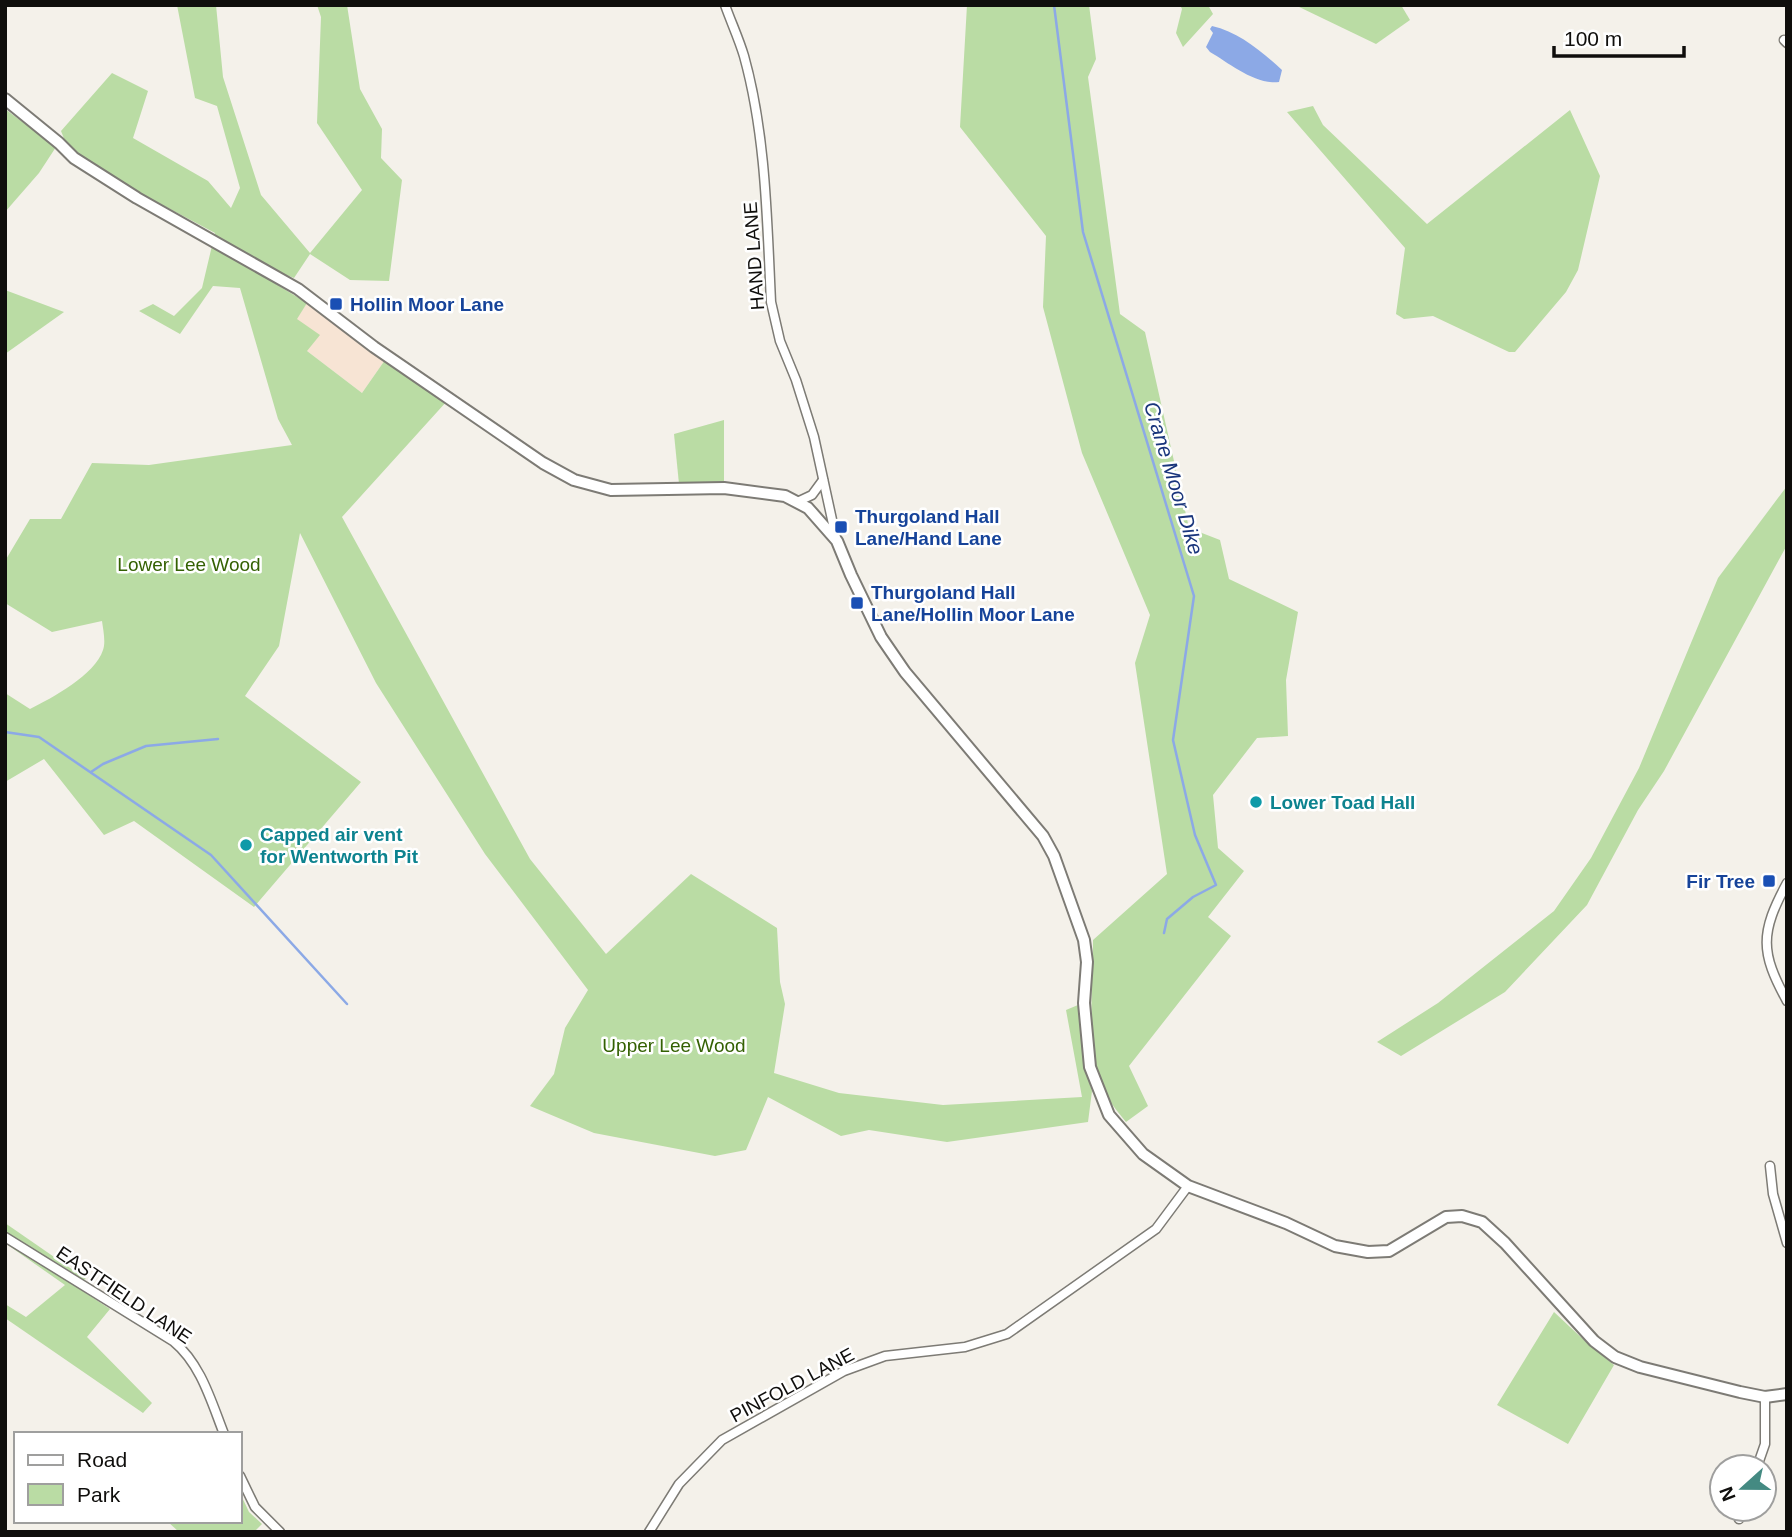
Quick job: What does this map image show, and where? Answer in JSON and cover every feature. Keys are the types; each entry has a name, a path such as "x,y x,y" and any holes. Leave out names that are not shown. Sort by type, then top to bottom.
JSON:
{"street":[{"name":"HAND LANE","path":"725,5 743,54 754,101 763,173 771,302 776,325 804,401 837,541"},
{"path":"5,99 74,158 298,289 374,347 543,463 574,480 611,490 724,488 785,496 808,508 837,541 850,575 881,637 905,672 1043,836 1054,856 1084,940 1087,962 1084,1003 1090,1067 1109,1115 1143,1154 1188,1186 1286,1223 1335,1246 1368,1252 1389,1251 1446,1217 1462,1216 1482,1223 1505,1243 1594,1341 1615,1357 1640,1367 1765,1397 1787,1394"},
{"path":"797,502 812,495 823,480"},
{"path":"1787,883 1771,921 1765,945 1768,962 1787,1001"},
{"path":"1770,1166 1773,1194 1785,1226 1787,1242"},
{"name":"PINFOLD LANE","path":"649,1532 679,1484 722,1440 844,1371 885,1356 965,1347 1007,1334 1151,1233 1188,1186"},
{"name":"EASTFIELD LANE","path":"5,1237 184,1351 197,1368 223,1432"},
{"path":"1762,1453 1765,1444 1765,1397"},
{"path":"242,1480 255,1507 280,1532"}],"shaded area":[{"path":"307,303 385,360 362,393 307,351 296,319"}],"green space":[{"path":"177,5 216,5 223,77 261,195 310,253 362,190 317,123 321,17 317,5 347,5 360,89 382,129 381,158 402,180 389,281 350,280 310,254 294,278 276,271 271,281 307,303 297,319 320,335 307,351 362,393 385,360 447,401 342,517 530,859 606,954 691,874 777,928 780,982 785,1004 774,1073 839,1093 943,1105 1082,1097 1066,1010 1078,1005 1085,1069 1092,1091 1088,1122 947,1142 869,1130 841,1136 768,1097 746,1150 715,1156 594,1133 530,1106 554,1074 565,1028 588,990 485,854 376,683 300,533 279,646 245,696 361,782 254,907 134,821 104,835 44,759 5,782 5,693 30,709 82,677 98,659 104,643 102,621 52,632 5,603 5,561 30,519 61,519 92,463 149,465 292,445 278,419 240,288 213,286 180,334 139,311 153,304 174,316 202,288 215,233 77,155 65,141 61,131 112,73 148,91 133,138 208,181 231,208 240,188 217,106 195,98"},
{"path":"967,5 1089,5 1096,59 1088,77 1120,314 1145,332 1189,528 1220,540 1229,579 1298,612 1286,680 1288,736 1257,738 1213,795 1218,848 1244,871 1208,917 1231,936 1129,1066 1148,1106 1126,1122 1112,1105 1097,1070 1092,1033 1093,940 1167,874 1135,663 1150,615 1082,453 1043,307 1046,236 960,127"},
{"path":"1180,5 1208,5 1213,14 1183,47 1176,33 1182,9"},
{"path":"1295,5 1401,5 1410,20 1376,44"},
{"path":"1313,106 1323,125 1427,224 1570,110 1600,176 1578,270 1566,292 1515,352 1509,352 1433,316 1404,319 1396,314 1405,248 1287,112"},
{"path":"5,109 56,147 39,173 5,212"},
{"path":"5,290 64,312 5,354"},
{"path":"724,420 724,484 679,484 674,434"},
{"path":"1787,486 1787,545 1664,771 1638,810 1587,905 1505,992 1401,1056 1377,1042 1438,1003 1554,911 1591,858 1639,768 1718,578"},
{"path":"5,1223 86,1279 77,1282 75,1286 110,1309 87,1337 152,1403 143,1413 5,1318 5,1304 26,1317 65,1285 5,1243"},
{"path":"1554,1312 1614,1365 1568,1444 1497,1405"},
{"path":"242,1497 249,1512 262,1524 254,1532 179,1532 169,1523 242,1523"}],"water":[{"path":"1212,26 1249,43 1266,56 1282,70 1279,82 1252,77 1210,52 1206,47 1213,33 1210,29"}],"waterway":[{"name":"Crane Moor Dike","path":"1054,5 1083,232 1194,596 1173,740 1195,835 1216,885 1193,897 1167,919 1164,933"},
{"path":"5,732 39,737 211,855 347,1004"},
{"path":"91,772 103,764 146,746 218,739"}],"place":[{"name":"Hollin Moor Lane","path":"336,304"},
{"name":"Thurgoland Hall Lane/Hand Lane","path":"841,527"},
{"name":"Thurgoland Hall Lane/Hollin Moor Lane","path":"857,603"},
{"name":"Lower Toad Hall","path":"1256,802"},
{"name":"Capped air vent for Wentworth Pit","path":"246,845"},
{"name":"Fir Tree","path":"1769,881"}],"park label":[{"name":"Lower Lee Wood","path":"189,564"},
{"name":"Upper Lee Wood","path":"674,1045"}]}
